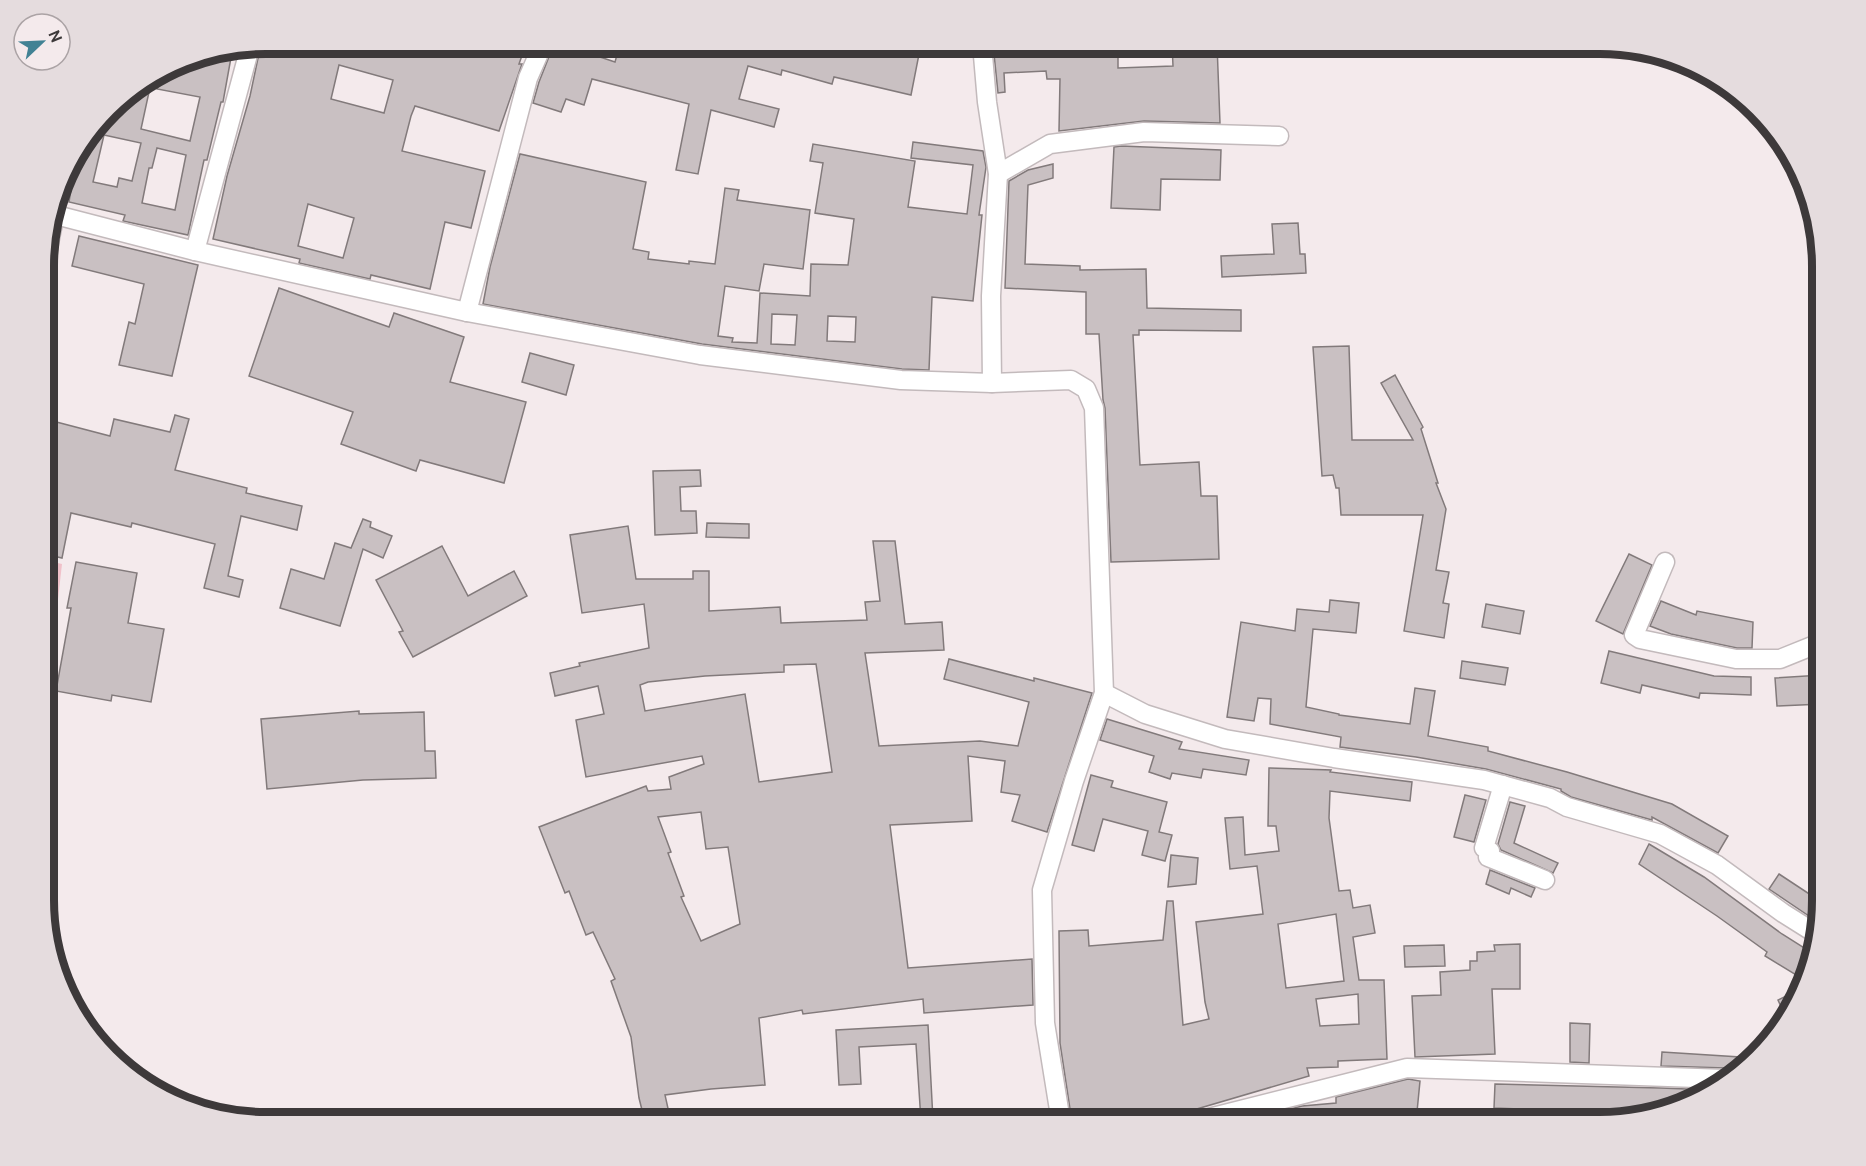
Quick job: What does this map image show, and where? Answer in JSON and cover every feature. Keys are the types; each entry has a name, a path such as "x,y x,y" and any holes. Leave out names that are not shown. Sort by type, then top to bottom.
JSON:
{"street":[{"path":"467,312 525,88 539,54"},
{"path":"983,54 987,102 998,174 991,296 993,383"},
{"path":"195,251 248,55"},
{"path":"998,174 1050,144 1144,132 1279,136"},
{"path":"60,216 195,251 467,312 700,355 901,380 993,383 1071,380 1086,390 1094,408 1104,693 1074,781 1042,890 1045,1023 1058,1112"},
{"path":"1665,562 1634,635 1640,639 1736,659 1780,659 1812,646"},
{"path":"1104,693 1145,714 1225,739 1484,780 1550,798 1567,807 1660,834 1717,866 1810,930"},
{"path":"1503,785 1484,848 1490,851 1488,856 1545,880"},
{"path":"1233,1112 1407,1068 1714,1079"}],"shaded area":[{"path":"54,562 62,564 54,634"}],"building":[{"path":"259,54 523,54 519,64 522,64 499,131 415,106 411,116 402,151 485,171 471,228 445,222 430,289 371,275 370,279 299,263 300,259 213,239 227,176 250,96","holes":["339,65 393,80 384,113 331,99","308,204 354,218 343,258 298,246"]},
{"path":"550,54 591,54 615,62 617,54 919,54 911,95 834,77 832,84 782,70 781,75 748,66 739,99 779,109 774,127 711,110 698,174 676,170 689,104 592,79 584,105 566,99 561,112 533,103"},
{"path":"994,54 1071,54 1071,56 1118,57 1118,68 1173,66 1172,54 1217,54 1220,123 1144,121 1059,131 1060,79 1047,79 1046,71 1004,73 1005,92 998,93"},
{"path":"231,57 223,102 221,102 207,160 204,160 188,235 123,221 125,215 69,202 70,185 90,148 116,116 146,91 149,92 141,129 190,141 200,97 157,89 158,83 185,70","holes":["104,135 141,143 132,181 119,178 117,187 93,182","157,148 186,155 175,210 142,203 149,168 152,168"]},
{"path":"913,142 983,151 986,167 979,215 982,215 973,301 932,297 929,370 902,369 702,344 483,304 490,267 520,154 646,182 633,249 649,252 648,259 689,264 689,261 715,264 725,188 739,190 737,200 810,210 803,269 764,264 759,291 725,286 718,336 733,338 732,342 757,343 760,293 810,296 811,264 848,265 854,219 815,213 823,163 810,161 813,144 915,161 908,207 967,214 973,165 911,158","holes":["772,314 797,315 795,345 771,344","828,316 856,317 855,342 827,341"]},
{"path":"1114,147 1221,150 1220,180 1161,179 1160,210 1111,208"},
{"path":"1053,164 1053,178 1028,185 1025,264 1080,266 1080,270 1146,269 1147,308 1241,310 1241,331 1139,330 1139,335 1133,335 1140,465 1199,462 1201,496 1217,496 1219,559 1111,562 1105,408 1099,334 1086,334 1086,292 1005,288 1009,181 1028,170"},
{"path":"1298,223 1300,254 1305,254 1306,273 1222,277 1221,256 1274,254 1272,224"},
{"path":"79,236 198,265 172,376 119,365 129,322 135,324 144,284 72,266"},
{"path":"279,288 389,327 394,313 464,337 450,382 526,402 504,483 420,460 416,471 341,444 353,412 249,376"},
{"path":"1349,346 1352,440 1413,440 1381,383 1395,375 1423,427 1421,429 1438,483 1436,483 1446,509 1436,570 1449,572 1443,603 1449,604 1444,638 1404,631 1423,515 1341,515 1339,488 1336,488 1333,475 1322,476 1313,347"},
{"path":"530,353 574,365 566,395 522,382"},
{"path":"175,415 189,419 175,470 247,488 246,493 302,506 297,530 241,516 228,576 243,580 239,597 204,588 215,544 132,523 131,527 71,513 62,558 54,556 54,421 110,436 114,419 170,432"},
{"path":"700,470 701,486 680,487 681,511 696,511 697,533 655,535 653,471"},
{"path":"363,519 371,522 370,527 392,536 383,558 363,549 340,626 280,608 291,569 324,579 335,543 351,548"},
{"path":"707,523 749,524 749,538 706,537"},
{"path":"628,526 636,579 693,579 693,571 709,571 709,611 780,607 781,623 867,620 865,602 880,601 873,541 895,541 905,624 942,622 944,650 865,653 879,746 980,741 1018,746 1029,702 944,679 949,659 1092,693 1047,832 1012,821 1020,795 1001,792 1005,761 968,756 972,821 890,825 908,968 1032,959 1033,1005 924,1013 923,999 803,1014 802,1010 759,1018 765,1085 665,1095 669,1112 642,1112 631,1037 611,981 615,979 593,932 586,935 569,891 565,893 539,827 646,786 648,791 671,789 669,777 704,764 702,756 586,777 576,720 604,714 598,686 555,696 550,673 580,666 579,663 649,648 644,604 582,613 570,535","holes":["816,664 832,772 759,782 745,694 645,711 640,685 648,682 705,676 784,672 784,665","701,812 706,849 728,847 740,924 701,941 681,897 684,896 658,817"]},
{"path":"442,546 468,596 514,571 527,596 413,657 399,632 403,631 376,580"},
{"path":"1629,554 1652,565 1623,634 1596,621"},
{"path":"76,562 137,573 128,623 164,629 151,702 112,695 111,701 56,691 71,608 67,608"},
{"path":"1330,600 1359,603 1356,633 1313,629 1306,707 1339,715 1410,724 1415,688 1435,691 1428,736 1488,747 1488,751 1672,804 1728,836 1718,853 1652,817 1652,820 1571,797 1561,789 1486,769 1340,747 1341,737 1270,724 1271,699 1258,698 1254,721 1227,717 1241,622 1295,631 1297,609 1329,612"},
{"path":"1661,601 1696,615 1697,611 1753,622 1752,648 1737,648 1671,634 1650,626"},
{"path":"1486,604 1524,611 1520,634 1482,627"},
{"path":"1609,651 1714,676 1751,677 1751,695 1700,693 1699,698 1642,685 1640,693 1601,683"},
{"path":"1462,661 1508,668 1505,685 1460,678"},
{"path":"1812,676 1812,704 1777,706 1775,678"},
{"path":"359,711 359,714 424,712 425,751 435,751 436,778 363,780 267,789 261,719"},
{"path":"1107,719 1182,742 1179,749 1249,760 1246,775 1203,769 1201,778 1172,773 1170,779 1149,772 1154,756 1100,740"},
{"path":"1269,768 1331,770 1330,772 1412,782 1410,801 1330,791 1329,818 1339,891 1350,890 1353,908 1370,905 1375,933 1353,937 1359,980 1384,980 1387,1059 1338,1061 1338,1067 1307,1068 1309,1076 1188,1112 1070,1112 1060,1043 1059,931 1088,930 1089,946 1163,940 1167,901 1173,901 1183,1025 1209,1019 1196,922 1263,914 1257,866 1230,869 1225,818 1243,817 1245,855 1279,851 1276,826 1268,826","holes":["1336,914 1344,981 1286,988 1278,924","1358,994 1359,1024 1320,1026 1316,999"]},
{"path":"1091,775 1113,781 1111,787 1167,802 1159,832 1172,835 1165,861 1142,855 1148,831 1103,819 1094,851 1072,845"},
{"path":"1465,795 1486,800 1474,842 1454,837"},
{"path":"1510,802 1525,806 1514,843 1558,863 1553,873 1501,850 1498,844"},
{"path":"1649,844 1704,877 1806,949 1798,976 1765,956 1767,952 1639,864"},
{"path":"1171,855 1198,858 1196,884 1168,887"},
{"path":"1490,870 1535,888 1531,897 1511,888 1509,894 1486,884"},
{"path":"1779,874 1812,896 1812,912 1809,916 1769,889"},
{"path":"1520,944 1520,989 1492,989 1495,1054 1415,1057 1412,996 1441,995 1440,972 1470,970 1470,961 1477,961 1477,952 1495,951 1494,945"},
{"path":"1444,945 1445,966 1405,967 1404,946"},
{"path":"1790,994 1782,1009 1778,1000"},
{"path":"1570,1023 1590,1024 1589,1063 1570,1062"},
{"path":"928,1025 933,1112 920,1112 916,1044 859,1047 861,1084 839,1085 836,1030"},
{"path":"1662,1052 1740,1057 1728,1069 1661,1066"},
{"path":"1408,1079 1420,1081 1417,1112 1278,1112 1302,1106 1336,1103 1336,1097"},
{"path":"1495,1084 1695,1089 1655,1105 1622,1111 1494,1108"},
{"path":"792,1110 792,1112 763,1112"}]}
